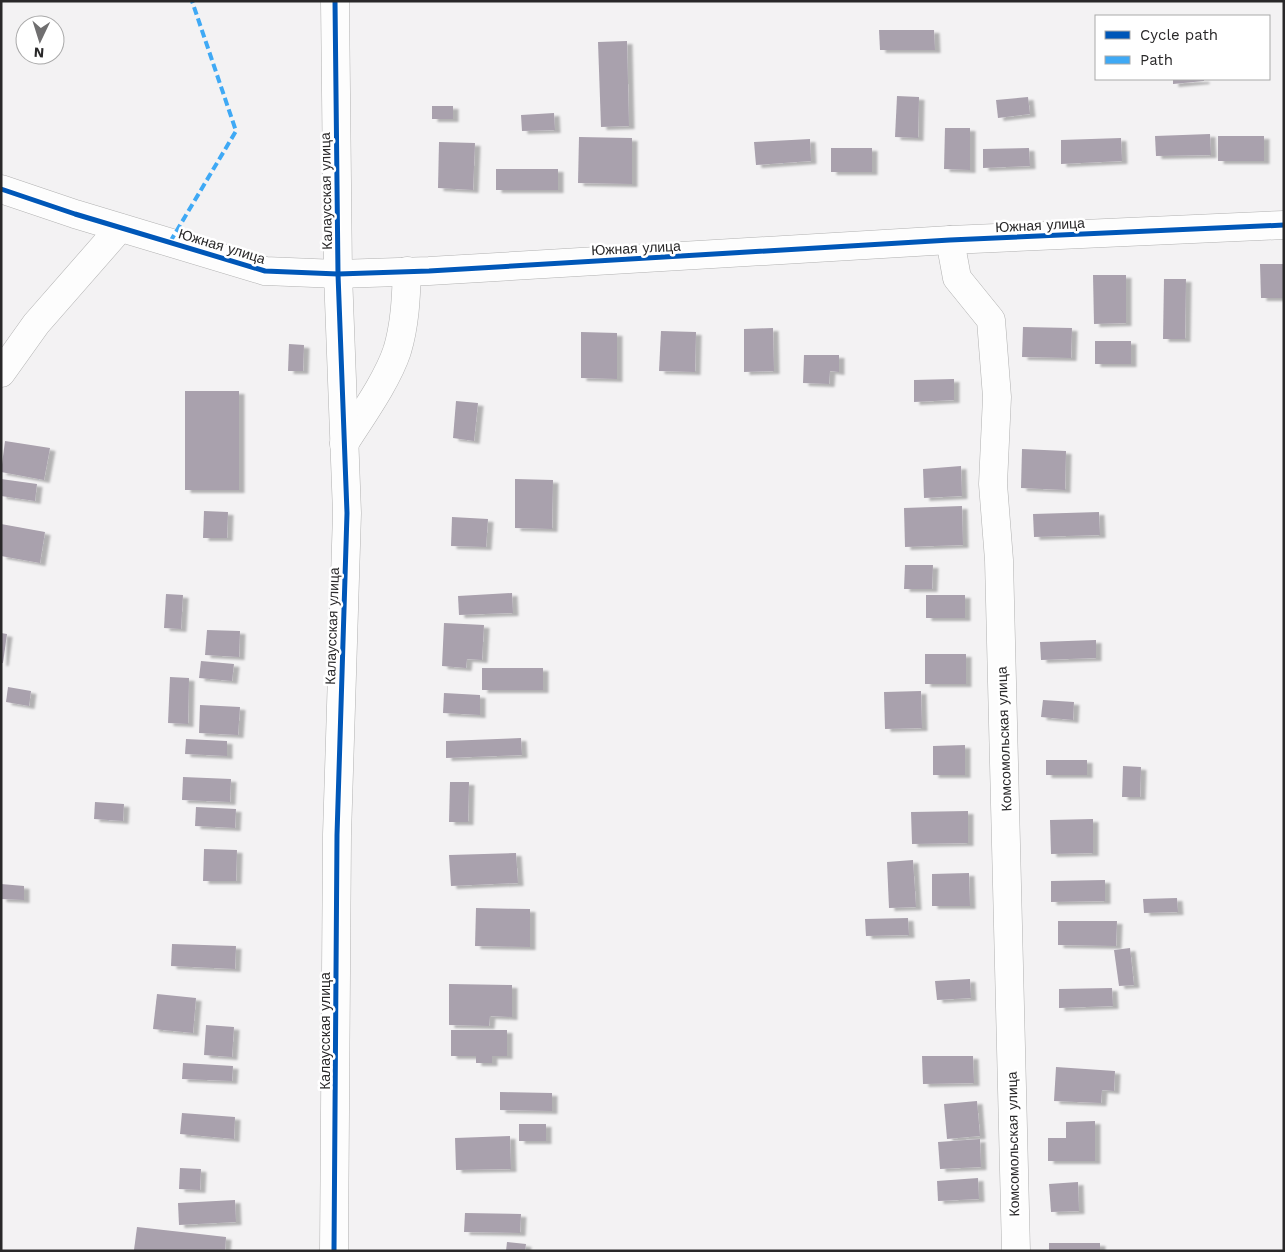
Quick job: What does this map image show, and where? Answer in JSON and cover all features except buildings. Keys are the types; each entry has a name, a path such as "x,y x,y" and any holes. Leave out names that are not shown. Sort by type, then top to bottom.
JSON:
{"street":[{"name":"Калаусская улица","path":"334,1251 337,835 347,513 338,274 335,1"},
{"name":"Южная улица","path":"1,189 120,228 265,272 338,274 407,272 950,240 1284,225"},
{"path":"1,373 36,324 120,228"},
{"name":"Комсомольская улица","path":"950,240 957,278 991,320 997,397 993,484 999,560 1016,1251"},
{"path":"344,444 379,388 396,352 406,308 407,272"}],"marked path":[{"path":"170,242 236,131 192,1"}],"cycle path":[{"path":"334,1251 337,835 347,513 338,274 335,1"},
{"path":"1,189 75,214 265,271 338,274 429,271 950,240 1284,225"}]}
